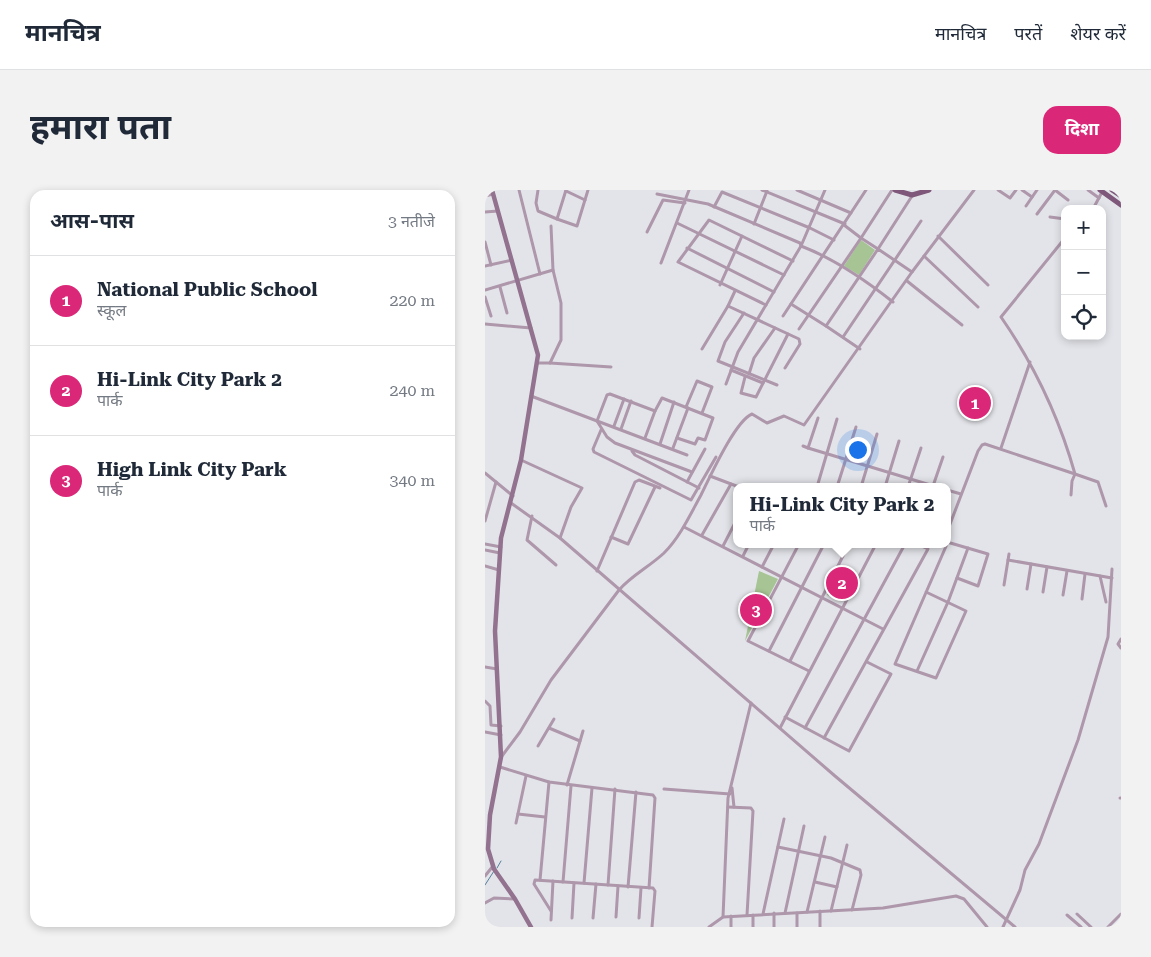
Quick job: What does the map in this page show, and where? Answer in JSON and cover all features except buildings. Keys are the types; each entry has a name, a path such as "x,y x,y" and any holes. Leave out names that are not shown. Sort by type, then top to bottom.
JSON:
{"main road":[{"path":"893,190 913,195 929,190"},
{"path":"1112,190 1121,196"},
{"path":"1101,191 1121,205"}],"street":[{"path":"519,190 540,274"},
{"path":"538,190 536,203 538,211 577,226 588,190"},
{"path":"661,263 689,190"},
{"path":"762,190 816,210 844,225 912,272"},
{"path":"797,190 821,199 851,214"},
{"path":"726,384 731,368 801,246 825,190"},
{"path":"783,316 866,190"},
{"path":"799,329 893,190"},
{"path":"501,757 520,732 551,680 619,590 628,580 669,548 684,527 730,440 749,415 757,416 767,423 781,416 788,417 805,425 893,302 912,272 974,190"},
{"path":"999,190 1010,198 1016,190"},
{"path":"1022,190 1032,197"},
{"path":"1026,206 1037,190"},
{"path":"1037,214 1055,190 1068,200"},
{"path":"1088,190 1099,198"},
{"path":"557,219 566,191 585,200"},
{"path":"754,225 767,191"},
{"path":"1095,205 1101,191"},
{"path":"485,196 492,192 531,328 537,363 521,460 500,554 495,631 502,735 501,757 486,834 493,868 515,899 531,927"},
{"path":"713,207 722,192 834,240"},
{"path":"657,194 713,207 800,243 801,246 823,254 842,265 893,302"},
{"path":"826,326 913,195"},
{"path":"647,232 663,200 685,201"},
{"path":"485,212 498,211"},
{"path":"1050,217 1061,218"},
{"path":"766,306 678,262 709,220 793,261"},
{"path":"843,337 921,221"},
{"path":"677,223 784,275"},
{"path":"550,364 561,340 561,296 553,270 551,226"},
{"path":"720,284 742,236"},
{"path":"938,236 988,285"},
{"path":"485,242 491,265"},
{"path":"1061,243 1001,317 1030,362 1059,422 1075,474 1072,481 1071,495"},
{"path":"687,248 727,270 774,292"},
{"path":"924,256 979,307"},
{"path":"485,266 512,260"},
{"path":"485,290 553,270"},
{"path":"907,280 961,324"},
{"path":"500,287 507,313"},
{"path":"702,349 735,291"},
{"path":"485,297 491,316"},
{"path":"791,304 860,349"},
{"path":"728,306 799,339 800,342 785,368"},
{"path":"744,313 725,342 718,361 763,382 777,385"},
{"path":"485,324 531,328"},
{"path":"775,328 754,358 741,392 744,395 757,397 788,334"},
{"path":"1001,448 1030,362"},
{"path":"537,363 611,367"},
{"path":"673,448 697,381 712,387 703,413"},
{"path":"655,411 608,394 597,420 601,430 612,441 632,451 693,472"},
{"path":"531,396 673,448 687,455"},
{"path":"645,438 661,398 713,418 705,440 698,438 695,444 677,438"},
{"path":"614,426 623,399"},
{"path":"621,429 631,402"},
{"path":"660,444 674,402"},
{"path":"808,448 817,418"},
{"path":"818,483 837,419"},
{"path":"838,483 856,427"},
{"path":"601,430 593,449 594,453 691,500 715,456"},
{"path":"862,483 877,434"},
{"path":"886,483 899,441"},
{"path":"951,521 981,445 985,444 1098,482 1106,506"},
{"path":"803,446 925,483"},
{"path":"910,483 921,448"},
{"path":"687,482 705,449"},
{"path":"632,451 635,456 703,490"},
{"path":"936,483 943,457"},
{"path":"521,460 582,488 571,508 560,538"},
{"path":"661,468 663,462"},
{"path":"485,473 513,496"},
{"path":"702,536 731,484 710,476"},
{"path":"597,571 635,482 639,480 660,488"},
{"path":"485,521 497,482"},
{"path":"611,537 628,544 655,487"},
{"path":"951,491 961,494"},
{"path":"511,503 532,516 560,538 1015,927"},
{"path":"532,516 527,540 556,565"},
{"path":"684,527 864,618 883,630"},
{"path":"723,546 733,527"},
{"path":"485,544 501,547"},
{"path":"951,544 987,554 977,586 957,578"},
{"path":"743,556 747,548"},
{"path":"762,568 772,548"},
{"path":"797,548 748,641 809,671"},
{"path":"769,651 822,548"},
{"path":"790,661 821,596 847,548"},
{"path":"780,728 874,548"},
{"path":"805,728 903,548"},
{"path":"825,738 928,549 926,548"},
{"path":"926,592 966,611 936,678 895,664 945,548"},
{"path":"917,671 948,602 968,548"},
{"path":"485,550 500,554"},
{"path":"1004,585 1009,554"},
{"path":"1008,560 1112,578"},
{"path":"1027,589 1031,564"},
{"path":"485,566 499,570"},
{"path":"1043,592 1047,568"},
{"path":"1003,927 1020,890 1027,866 1039,844 1077,740 1108,637 1113,569"},
{"path":"1063,595 1067,571"},
{"path":"1082,599 1085,574"},
{"path":"1100,576 1105,602"},
{"path":"1121,639 1118,644 1121,648"},
{"path":"785,717 849,751 891,674 867,662"},
{"path":"485,667 497,669"},
{"path":"485,701 490,706 491,725 501,726"},
{"path":"723,917 729,794 751,703"},
{"path":"538,746 554,719"},
{"path":"549,728 580,741"},
{"path":"563,882 569,785 583,730"},
{"path":"485,732 502,735"},
{"path":"500,767 549,782 653,795 655,798 649,888"},
{"path":"516,823 526,776"},
{"path":"540,880 549,782"},
{"path":"732,787 734,807"},
{"path":"584,884 592,788"},
{"path":"664,789 729,794"},
{"path":"608,885 615,790"},
{"path":"628,886 635,792"},
{"path":"728,807 751,808 753,811 747,915"},
{"path":"518,814 545,817"},
{"path":"763,914 784,819"},
{"path":"785,913 804,826"},
{"path":"807,912 825,837"},
{"path":"831,911 847,846"},
{"path":"778,847 843,862 861,873 852,910"},
{"path":"485,876 493,868"},
{"path":"551,910 534,884 535,880 649,888 655,891 652,927"},
{"path":"551,920 553,881"},
{"path":"815,882 837,887"},
{"path":"572,918 575,883"},
{"path":"593,918 596,884"},
{"path":"616,917 618,886"},
{"path":"639,918 641,888"},
{"path":"709,927 723,917 891,908 956,896 964,899 987,927"},
{"path":"485,903 494,898 515,899"},
{"path":"820,911 820,927"},
{"path":"774,913 774,927"},
{"path":"797,913 797,927"},
{"path":"1077,914 1091,927"},
{"path":"1108,927 1121,914"},
{"path":"753,915 753,927"},
{"path":"1067,915 1081,927"},
{"path":"731,916 731,927"},
{"path":"485,923 488,927"}],"green space":[{"path":"861,240 875,250 859,275 844,266"},
{"path":"842,565 856,571 841,601 827,595"},
{"path":"759,571 778,579 745,641"}],"waterway":[{"path":"497,868 501,861"},
{"path":"485,885 494,871"}],"place":[{"name":"National Public School","path":"975,403"},
{"name":"Hi-Link City Park 2","path":"842,583"},
{"name":"High Link City Park","path":"756,610"}]}
